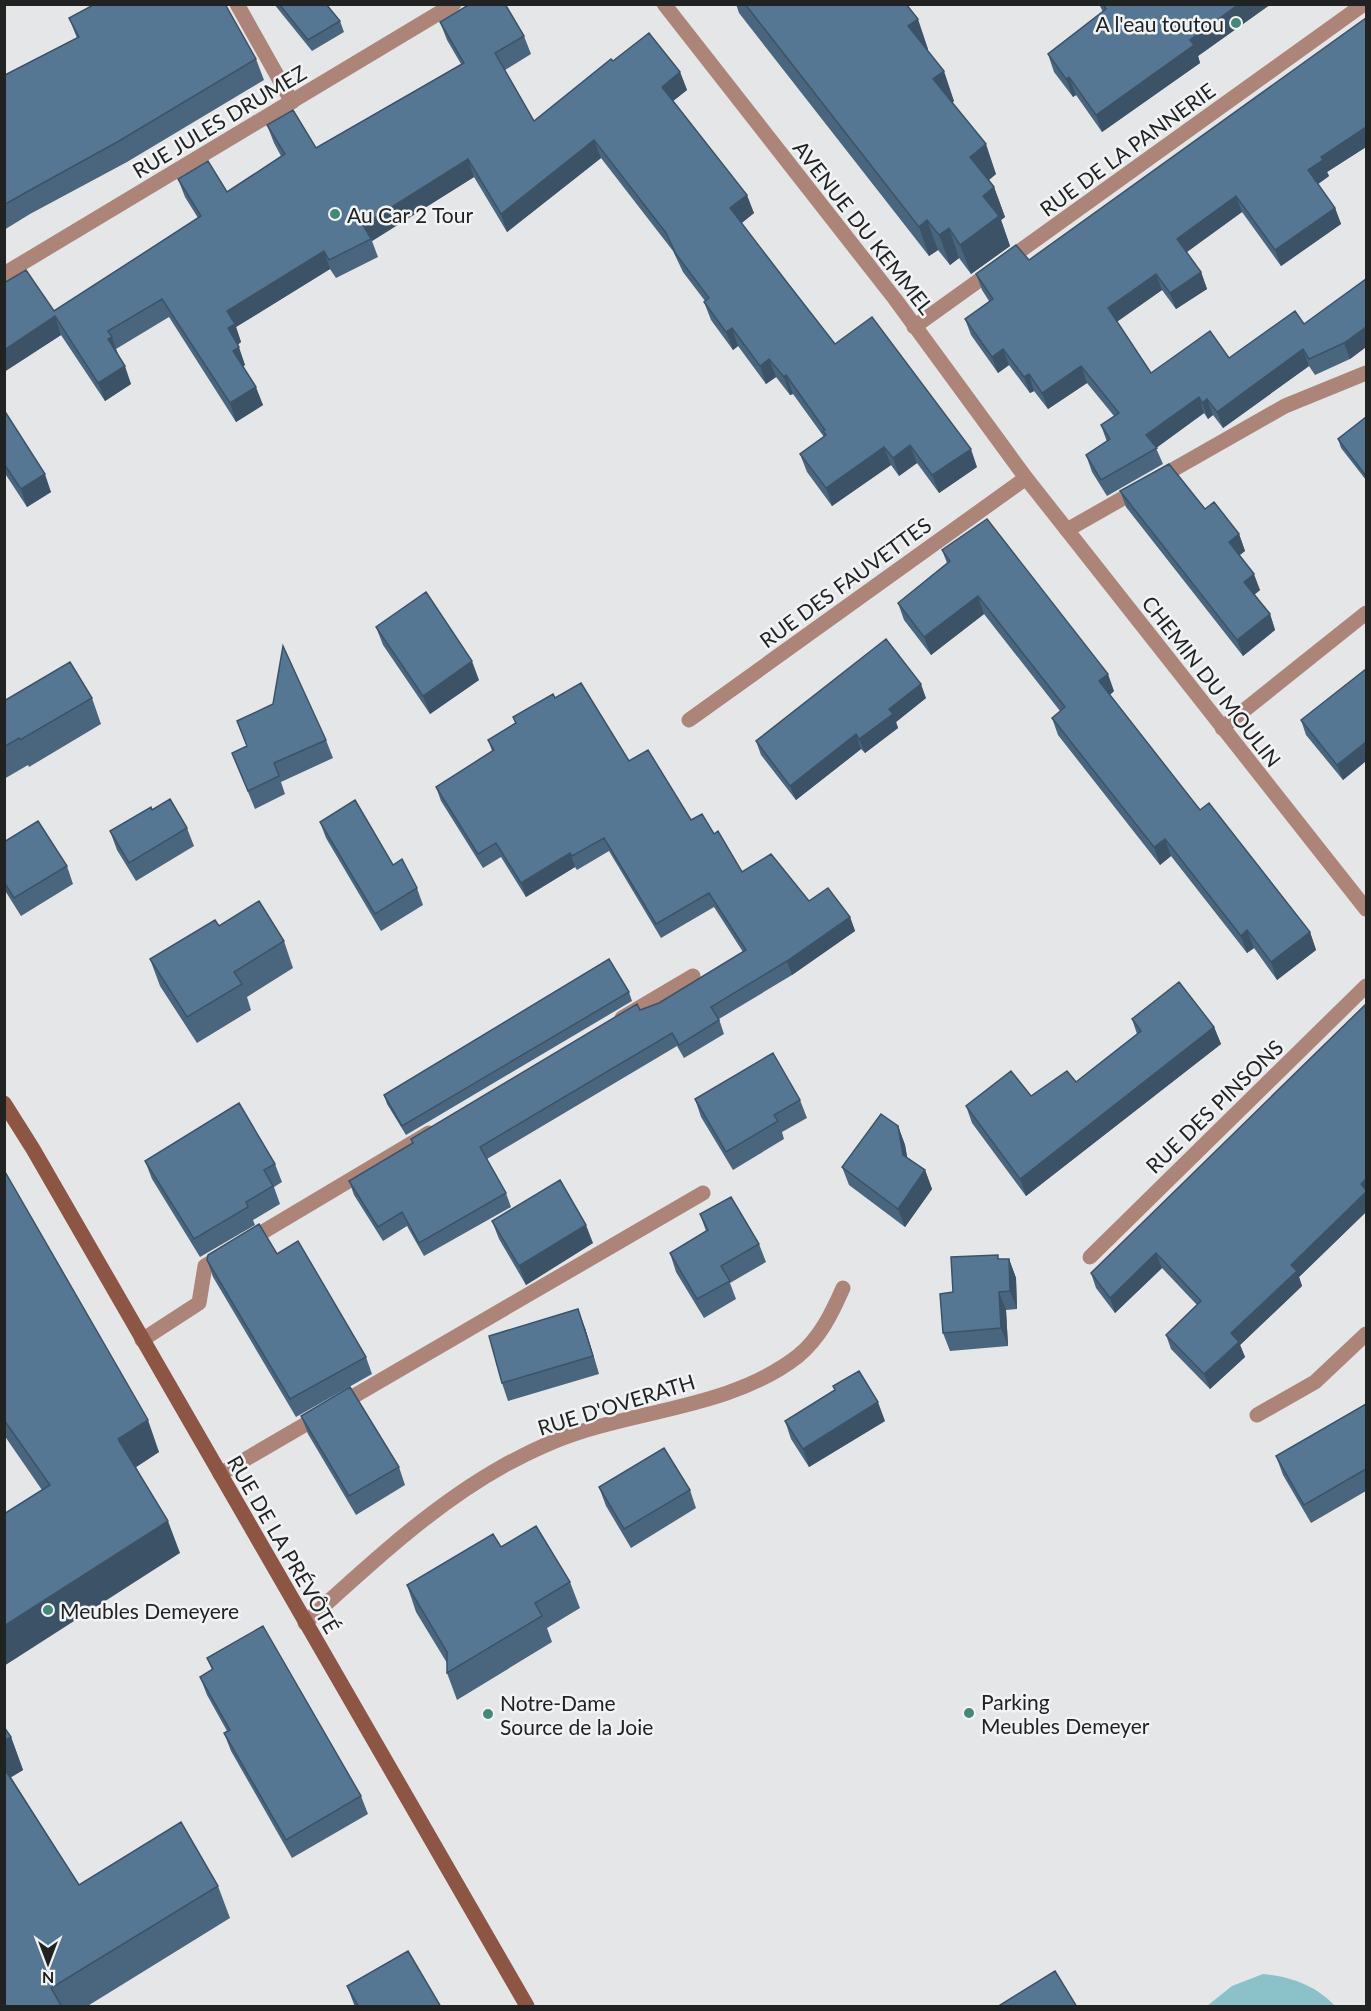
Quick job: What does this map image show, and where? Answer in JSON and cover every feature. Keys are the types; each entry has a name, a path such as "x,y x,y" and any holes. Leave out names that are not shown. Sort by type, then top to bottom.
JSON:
{"street":[{"path":"237,4 292,102"},
{"name":"RUE JULES DRUMEZ","path":"4,274 454,4"},
{"name":"AVENUE DU KEMMEL","path":"664,4 914,327 1026,478"},
{"name":"RUE DE LA PANNERIE","path":"914,327 1364,4"},
{"path":"1067,530 1285,406 1366,373"},
{"name":"CHEMIN DU MOULIN","path":"1026,478 1366,909"},
{"name":"RUE DES FAUVETTES","path":"689,720 1026,478"},
{"path":"1222,728 1366,613"},
{"path":"612,1024 693,976"},
{"name":"RUE DES PINSONS","path":"1090,1257 1366,986"},
{"name":"RUE DE LA PRÉVÔTÉ","path":"4,1103 33,1149 527,2007"},
{"path":"142,1340 199,1303 205,1266 439,1127"},
{"path":"220,1474 703,1193"},
{"name":"RUE D'OVERATH","path":"305,1623 431,1514 506,1465 580,1432 725,1392 764,1376 798,1355 830,1318 843,1288"},
{"path":"1257,1415 1315,1382 1366,1334"}],"water":[{"path":"1263,1974 1283,1977 1311,1987 1335,2006 1207,2006 1232,1986"}],"building":[{"path":"95,4 225,4 256,59 119,141 4,205 4,74 79,37 69,18"},
{"path":"279,4 326,4 340,21 308,40"},
{"path":"470,4 505,4 524,36 495,53 534,121 611,59 613,61 649,33 680,72 662,87 747,195 730,208 789,285 835,344 872,317 971,449 932,475 910,445 893,458 884,447 826,488 800,454 826,435 823,431 825,430 786,375 784,377 769,359 760,366 732,328 726,332 704,302 709,298 676,254 666,233 594,140 501,214 468,159 363,225 371,239 329,260 324,251 227,311 235,324 228,328 239,347 233,351 256,387 230,403 162,299 108,331 112,337 108,339 125,366 98,383 55,316 4,350 4,283 26,270 54,311 201,216 178,179 208,161 227,192 285,154 267,125 293,110 316,148 464,63 440,22"},
{"path":"745,4 906,4 918,19 908,26 944,71 933,79 986,144 970,157 994,187 983,196 999,216 960,245 949,228 939,235 927,220 919,227"},
{"path":"1103,4 1239,4 1190,40 1194,45 1096,115 1069,77 1066,79 1048,54 1106,9"},
{"path":"1366,18 1366,127 1321,157 1323,160 1308,170 1335,208 1275,250 1236,196 1177,239 1201,272 1170,293 1156,274 1108,308 1151,373 1210,331 1229,358 1295,311 1304,324 1366,279 1366,327 1344,343 1309,359 1303,349 1217,412 1207,399 1202,403 1199,397 1146,435 1157,448 1101,480 1086,455 1110,439 1101,425 1119,413 1081,366 1042,393 1029,374 1024,377 1003,349 992,357 965,319 993,299 976,274 1016,245 1029,260"},
{"path":"4,410 45,474 21,489 4,464"},
{"path":"1366,417 1366,476 1338,439"},
{"path":"1169,464 1205,509 1214,502 1239,534 1229,542 1254,574 1244,582 1270,614 1237,640 1120,491"},
{"path":"987,519 1108,674 1099,681 1200,810 1209,803 1310,932 1271,962 1247,930 1241,936 1165,839 1154,847 1052,718 1065,707 978,596 924,637 898,603 950,561 942,550"},
{"path":"426,592 472,661 423,696 376,627"},
{"path":"886,639 921,684 889,709 893,714 859,739 856,734 790,786 756,741"},
{"path":"283,646 326,740 274,763 279,776 248,791 232,753 247,746 237,721 273,704"},
{"path":"70,662 92,698 4,747 4,701"},
{"path":"1366,669 1366,742 1337,765 1301,720"},
{"path":"581,683 629,761 648,750 691,820 702,814 714,834 718,831 742,872 771,854 809,901 828,888 850,917 787,961 711,1007 719,1020 679,1045 672,1033 480,1147 506,1193 419,1243 402,1212 378,1227 349,1181 413,1143 411,1139 637,1004 640,1010 659,1003 746,950 709,893 656,924 604,838 572,856 570,853 521,883 496,843 478,854 436,787 494,750 488,740 516,723 513,717 553,694 555,698"},
{"path":"170,799 187,828 129,863 110,831 151,807 152,810"},
{"path":"355,800 393,865 402,859 417,888 375,914 320,822"},
{"path":"38,821 67,866 14,898 4,882 4,842"},
{"path":"259,901 284,941 234,972 242,984 187,1017 150,959 215,920 219,926"},
{"path":"609,959 629,992 402,1126 384,1095"},
{"path":"1179,982 1214,1027 1020,1179 966,1106 1011,1071 1031,1096 1067,1071 1076,1082 1141,1031 1132,1019"},
{"path":"1366,1004 1366,1179 1361,1184 1366,1192 1291,1265 1297,1271 1231,1333 1239,1342 1204,1374 1166,1335 1201,1301 1156,1253 1110,1298 1091,1273"},
{"path":"773,1053 800,1100 774,1115 778,1121 726,1152 695,1099"},
{"path":"239,1103 275,1164 264,1170 273,1186 246,1202 248,1207 194,1239 145,1161"},
{"path":"881,1114 898,1126 903,1155 925,1170 898,1209 842,1167"},
{"path":"4,1170 148,1420 118,1439 168,1521 4,1626 4,1514 50,1485 4,1420"},
{"path":"560,1180 586,1225 519,1266 492,1221"},
{"path":"731,1197 759,1244 721,1266 730,1281 697,1299 670,1253 708,1230 700,1214"},
{"path":"259,1224 277,1254 298,1241 366,1357 290,1399 207,1260 208,1255"},
{"path":"998,1255 998,1259 1009,1259 1010,1291 999,1292 1001,1328 943,1333 940,1294 953,1292 951,1257"},
{"path":"578,1309 593,1356 502,1383 489,1336"},
{"path":"859,1371 878,1402 803,1449 785,1421 835,1390 833,1386"},
{"path":"350,1387 399,1467 349,1496 301,1416"},
{"path":"1366,1404 1366,1469 1304,1505 1276,1456"},
{"path":"664,1448 690,1490 624,1529 599,1487"},
{"path":"536,1526 570,1582 535,1603 542,1616 447,1673 447,1652 407,1585 493,1534 501,1547"},
{"path":"263,1626 361,1796 286,1840 224,1733 230,1730 200,1677 213,1669 207,1658"},
{"path":"4,1727 11,1737 4,1741"},
{"path":"4,1768 79,1885 181,1822 218,1886 51,1988 62,2007 4,2007"},
{"path":"408,1951 441,2007 359,2007 347,1986"},
{"path":"1055,1971 1077,2007 997,2007"}],"place":[{"name":"A l'eau toutou","path":"1236,23"},
{"name":"Au Car 2 Tour","path":"335,214"},
{"name":"Meubles Demeyere","path":"48,1610"},
{"name":"Parking Meubles Demeyer","path":"969,1713"},
{"name":"Notre-Dame Source de la Joie","path":"488,1714"}]}
